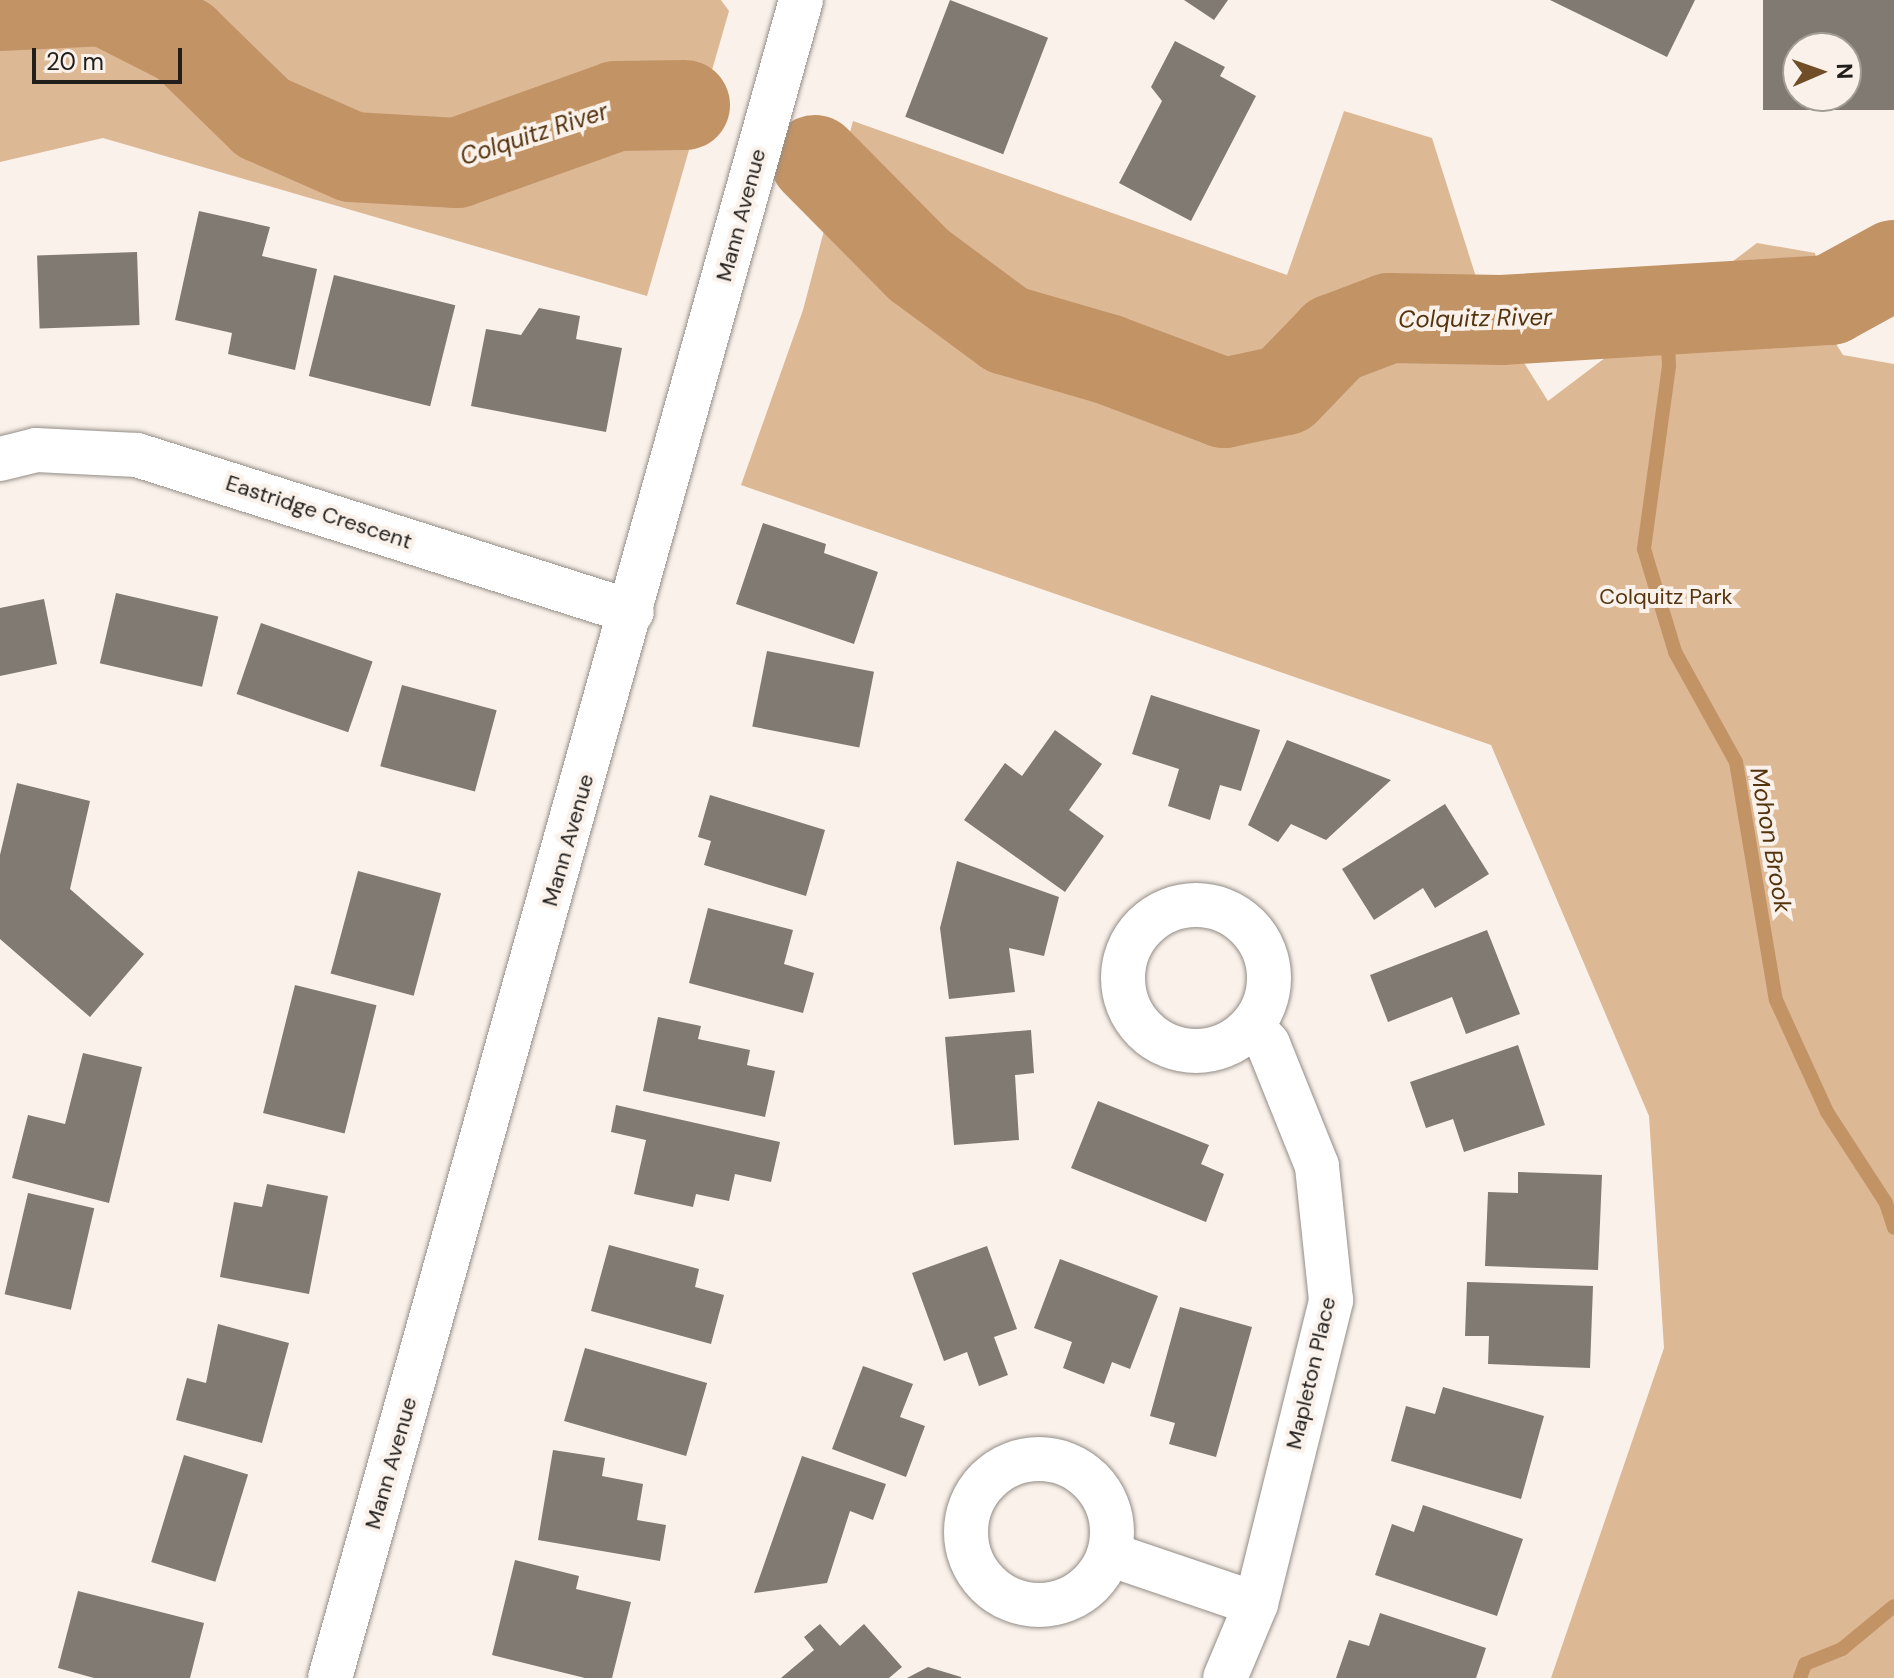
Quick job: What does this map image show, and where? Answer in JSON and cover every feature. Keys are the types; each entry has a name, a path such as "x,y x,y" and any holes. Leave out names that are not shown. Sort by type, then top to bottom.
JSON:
{"main road":[{"name":"Mann Avenue","path":"330,1678 632,612 801,0"},
{"name":"Eastridge Crescent","path":"0,459 36,450 137,455 632,612"},
{"name":"Mapleton Place","path":"1225,1678 1256,1604 1331,1300 1317,1166 1268,1044 1252,1026"},
{"path":"1109,1554 1256,1604"}],"green space":[{"path":"0,0 721,0 729,11 647,296 103,138 0,162"},
{"name":"Colquitz Park","path":"1344,111 1432,138 1482,296 1548,401 1757,243 1815,253 1833,339 1843,355 1894,364 1894,1678 1551,1678 1664,1348 1649,1116 1491,745 741,485 803,310 853,121 1287,275"}],"building":[{"path":"950,0 1048,38 1003,154 905,117"},
{"path":"1184,0 1228,0 1214,20"},
{"path":"1550,0 1695,0 1667,57"},
{"path":"1763,0 1894,0 1894,110 1862,110 1862,32 1782,32 1782,110 1763,110"},
{"path":"1175,41 1225,67 1220,76 1256,96 1191,221 1119,183 1162,101 1151,87"},
{"path":"199,211 270,227 262,256 317,269 295,370 228,354 232,333 175,320"},
{"path":"137,252 140,325 40,328 37,255"},
{"path":"334,275 455,305 430,406 309,376"},
{"path":"539,308 580,316 576,339 622,348 606,432 471,406 486,329 521,335"},
{"path":"763,523 826,544 824,553 878,572 854,644 736,604"},
{"path":"116,593 218,617 202,687 100,663"},
{"path":"44,599 57,664 0,676 0,608"},
{"path":"261,623 373,661 348,732 237,694"},
{"path":"767,651 874,672 859,747 752,727"},
{"path":"402,685 497,710 475,792 380,766"},
{"path":"1151,695 1260,730 1241,791 1220,785 1210,820 1168,806 1179,769 1132,754"},
{"path":"1055,730 1102,764 1069,810 1104,836 1065,892 964,820 1005,763 1022,776"},
{"path":"1287,740 1391,780 1326,840 1291,824 1278,842 1248,825"},
{"path":"17,783 90,801 70,889 144,954 90,1017 0,939 0,855"},
{"path":"710,795 825,830 806,896 704,865 711,841 698,837"},
{"path":"1445,804 1489,874 1435,908 1423,888 1374,920 1342,869"},
{"path":"957,861 1059,897 1044,956 1009,948 1015,992 949,999 940,928"},
{"path":"358,871 441,893 414,996 331,973"},
{"path":"708,908 793,930 784,964 814,973 803,1013 689,983"},
{"path":"1487,930 1520,1014 1466,1034 1452,997 1388,1022 1370,975"},
{"path":"295,985 377,1005 345,1133 263,1113"},
{"path":"658,1017 701,1026 698,1039 750,1050 747,1065 775,1071 765,1117 643,1091"},
{"path":"1031,1030 1034,1073 1015,1075 1019,1140 954,1145 945,1037"},
{"path":"1518,1045 1545,1125 1464,1152 1453,1119 1426,1128 1410,1082"},
{"path":"83,1053 142,1067 109,1203 12,1178 28,1115 65,1124"},
{"path":"1098,1101 1209,1145 1201,1164 1224,1174 1206,1222 1071,1168"},
{"path":"616,1105 780,1142 771,1182 735,1174 729,1201 696,1194 693,1207 634,1194 646,1140 611,1132"},
{"path":"1518,1172 1602,1175 1598,1270 1485,1266 1488,1192 1518,1193"},
{"path":"267,1184 328,1196 309,1294 220,1277 234,1202 262,1207"},
{"path":"28,1193 94,1208 71,1310 5,1294"},
{"path":"609,1245 699,1269 695,1287 724,1295 711,1344 591,1311"},
{"path":"987,1246 1017,1329 994,1337 1008,1375 979,1386 967,1352 944,1361 912,1273"},
{"path":"1060,1259 1158,1296 1130,1369 1112,1362 1104,1384 1063,1368 1072,1342 1034,1328"},
{"path":"1467,1282 1593,1286 1590,1368 1488,1364 1489,1336 1465,1336"},
{"path":"1180,1307 1252,1327 1216,1457 1169,1444 1175,1423 1150,1416"},
{"path":"218,1324 289,1343 262,1443 176,1420 187,1378 206,1383"},
{"path":"585,1348 707,1383 686,1456 564,1421"},
{"path":"863,1366 913,1384 900,1417 925,1426 906,1477 832,1449"},
{"path":"1443,1387 1544,1416 1521,1499 1391,1461 1406,1406 1435,1414"},
{"path":"553,1450 605,1458 602,1476 643,1484 637,1520 666,1525 660,1561 538,1540"},
{"path":"184,1455 248,1475 215,1582 151,1562"},
{"path":"802,1456 886,1484 873,1520 850,1511 827,1583 754,1593"},
{"path":"1423,1505 1523,1539 1497,1616 1375,1575 1392,1524 1414,1532"},
{"path":"515,1560 579,1576 576,1589 631,1602 612,1678 585,1678 492,1655"},
{"path":"78,1591 204,1623 190,1678 94,1678 58,1668"},
{"path":"1380,1613 1486,1648 1476,1678 1336,1678 1349,1640 1369,1646"},
{"path":"820,1624 840,1646 864,1624 902,1667 889,1678 781,1678 814,1650 804,1637"},
{"path":"928,1667 961,1677 961,1678 907,1678"}],"waterway":[{"name":"Colquitz River","path":"0,6 105,1 184,41 263,118 352,157 457,163 616,106 685,105"},
{"name":"Colquitz River","path":"815,160 919,265 1007,330 1107,359 1224,403 1285,390 1334,339 1389,318 1502,320 1830,300 1894,265"},
{"name":"Mohon Brook","path":"1666,306 1669,366 1644,549 1675,652 1736,762 1776,1000 1827,1112 1886,1203 1894,1228"},
{"name":"Mohon Brook","path":"1800,1678 1805,1664 1842,1649 1894,1606"}]}
